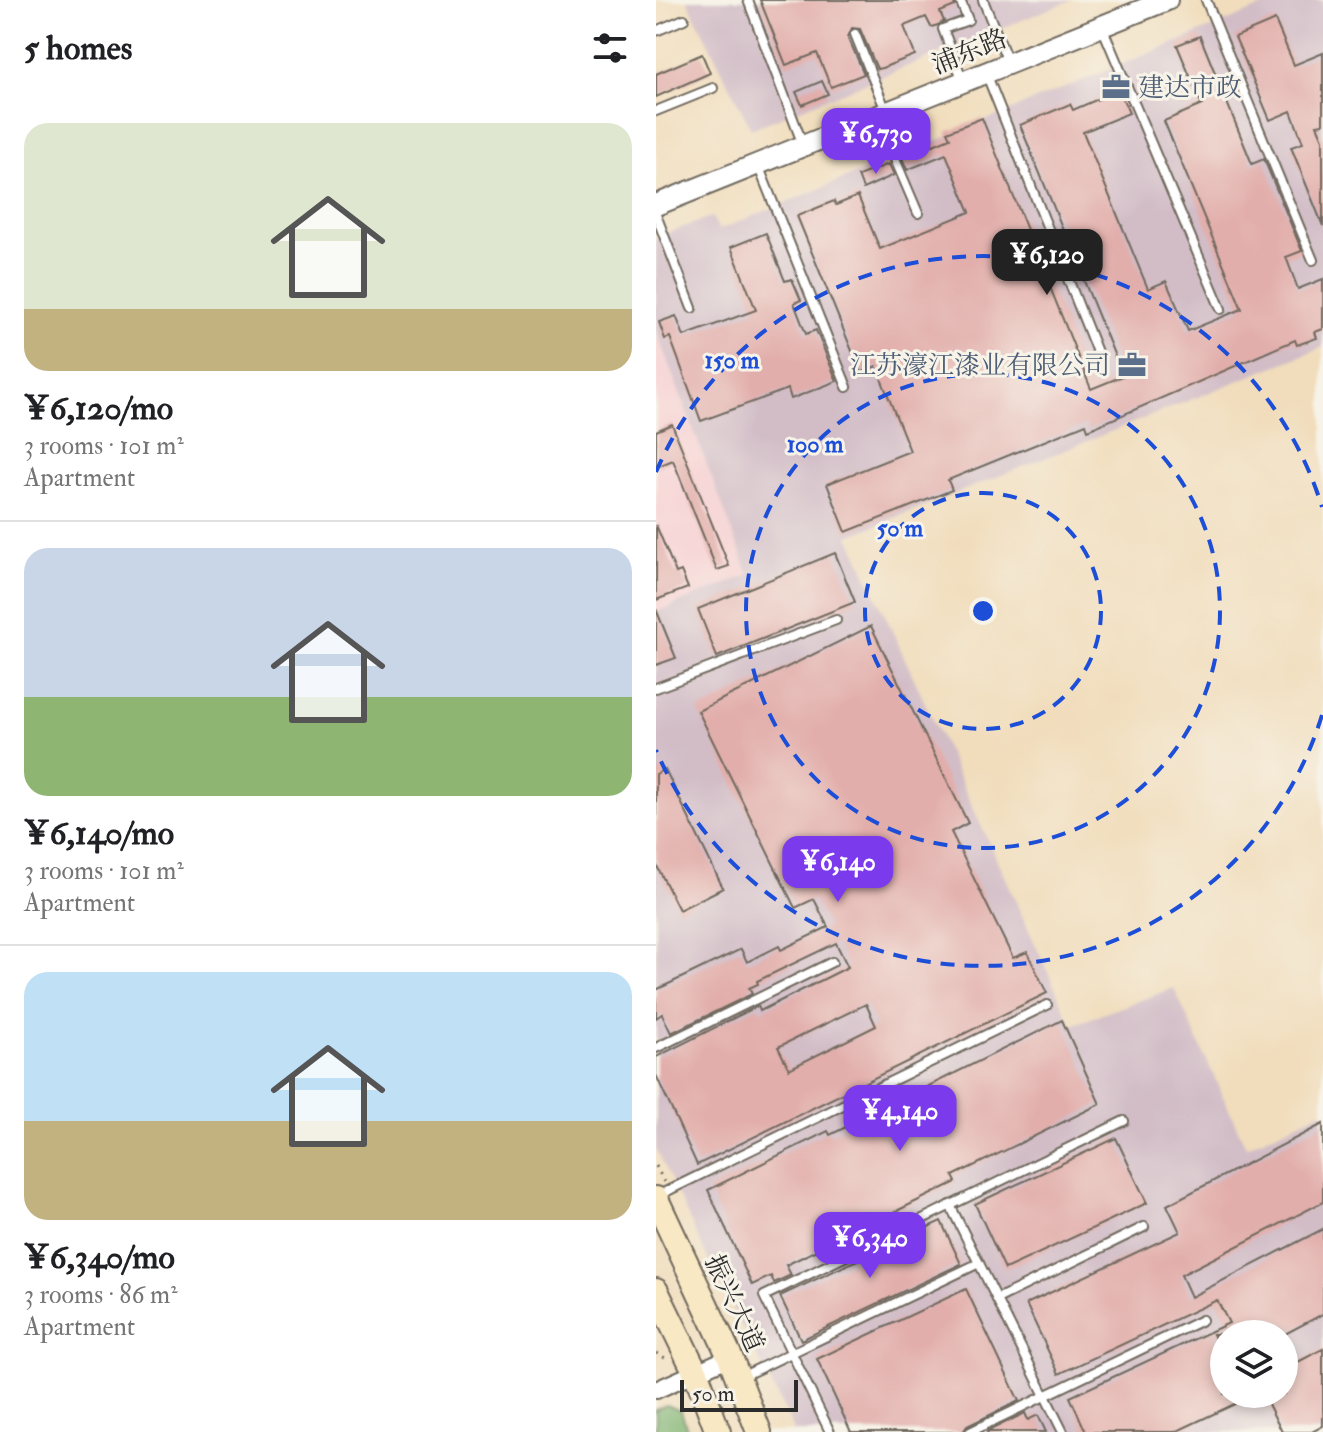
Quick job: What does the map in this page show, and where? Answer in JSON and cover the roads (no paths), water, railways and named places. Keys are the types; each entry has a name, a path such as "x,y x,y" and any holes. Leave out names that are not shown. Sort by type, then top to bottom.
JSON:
{"main road":[{"name":"振兴大道","path":"656,1198 734,1368 759,1432"},
{"path":"656,1291 696,1373 718,1432"}],"street":[{"name":"浦东路","path":"656,205 1167,0"},
{"path":"656,1390 696,1373 734,1368"}],"lane":[{"path":"748,0 804,145"},
{"path":"960,0 968,20 943,29 963,81"},
{"path":"983,0 1009,63"},
{"path":"1206,0 1313,260"},
{"path":"656,31 684,19"},
{"path":"1102,26 1221,309"},
{"path":"855,34 918,213"},
{"path":"986,73 1097,352"},
{"path":"656,111 713,88"},
{"path":"758,164 847,387"},
{"path":"656,215 692,308"},
{"path":"656,688 836,620"},
{"path":"656,1048 832,962"},
{"path":"656,1198 1047,1005"},
{"path":"830,1432 764,1296 1124,1121"},
{"path":"950,1205 1063,1432"},
{"path":"997,1299 1144,1227"},
{"path":"734,1368 791,1352 979,1263"},
{"path":"970,1432 1202,1320"}],"place":[{"name":"建达市政","path":"1116,87"},
{"name":"江苏濠江漆业有限公司","path":"1132,365"}]}
